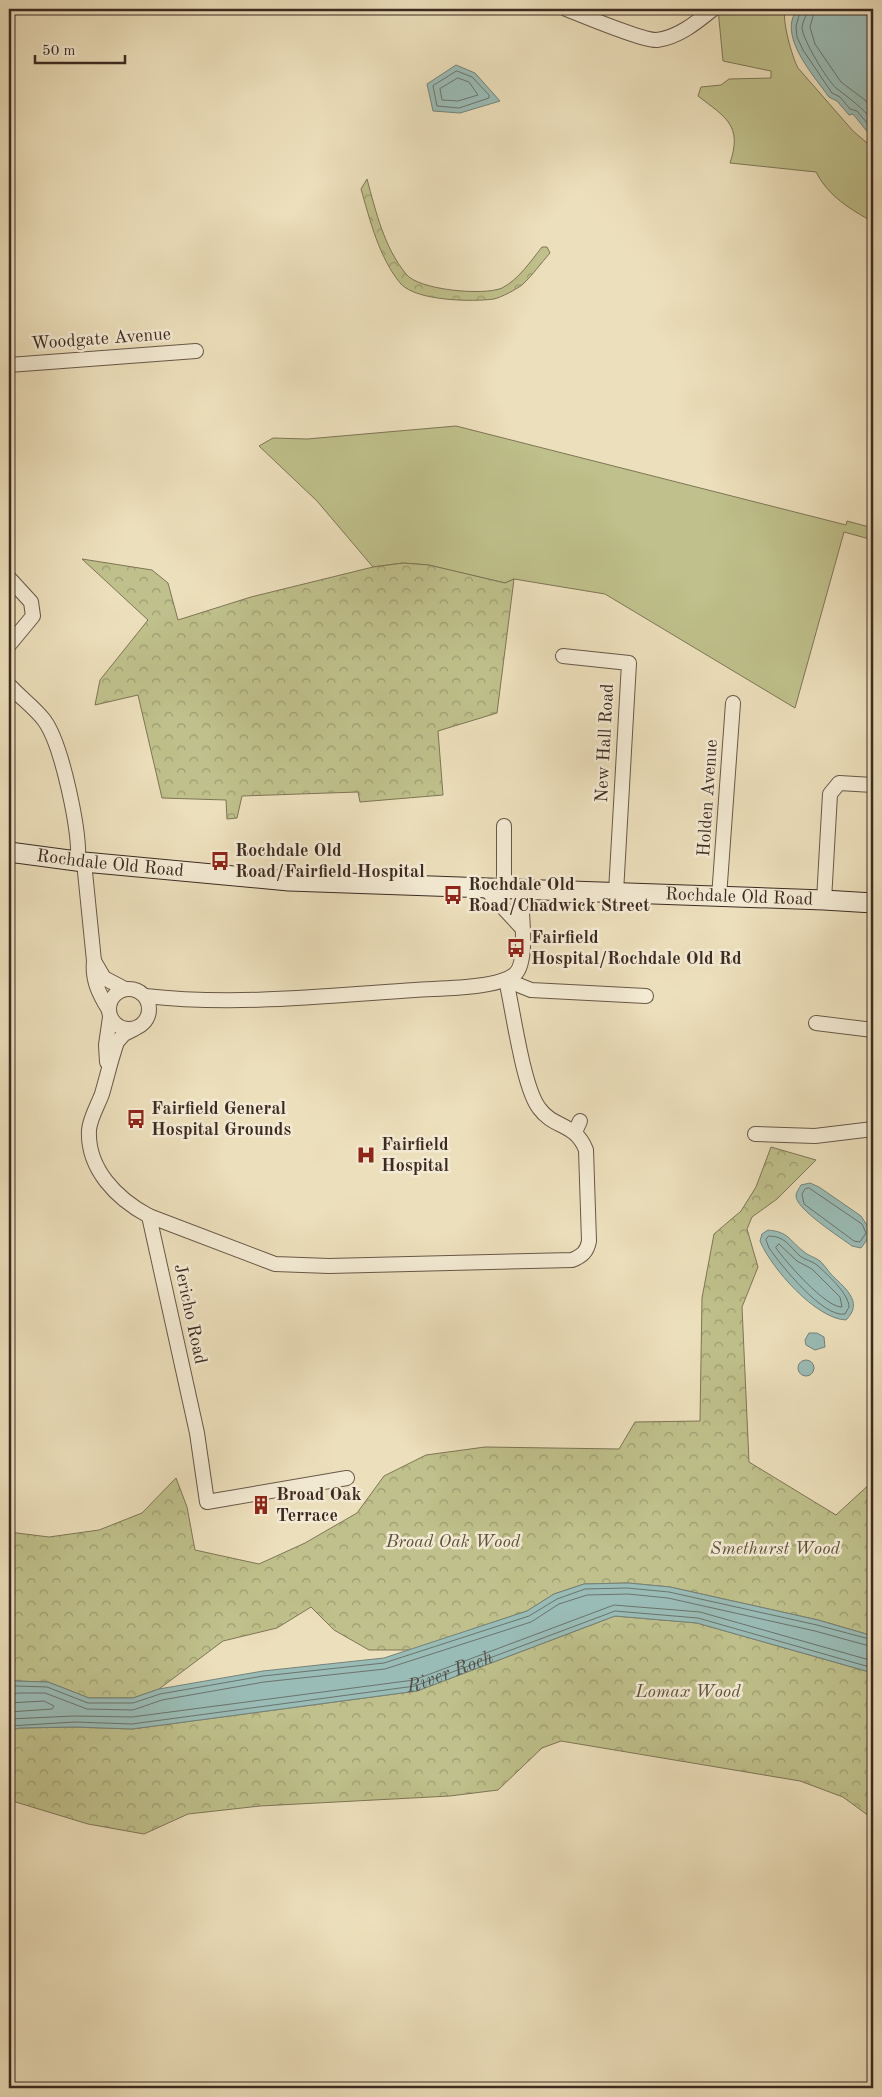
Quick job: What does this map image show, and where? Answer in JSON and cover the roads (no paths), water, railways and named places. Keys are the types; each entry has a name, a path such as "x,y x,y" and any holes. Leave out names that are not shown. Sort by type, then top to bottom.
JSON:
{"main road":[{"name":"Rochdale Old Road","path":"9,852 81,862 289,881 873,903"}],"street":[{"path":"566,9 655,40 677,33 695,24 713,9"},
{"name":"Woodgate Avenue","path":"9,365 196,351"},
{"path":"9,578 31,602 33,616 9,644"},
{"name":"New Hall Road","path":"563,656 629,663 616,892"},
{"path":"10,687 44,720 59,751 78,842 95,981 110,1013 120,1027 134,1029"},
{"name":"Holden Avenue","path":"720,897 733,703"},
{"path":"824,900 830,794 839,783 873,785"},
{"path":"145,996 195,1000 281,998 466,987 506,980 517,973 521,963 522,928 512,888 504,826"},
{"path":"484,888 522,928"},
{"path":"94,961 104,978 125,989 139,991 149,1002 149,1014 141,1026 124,1034 117,1042 89,1129 94,1159 111,1188 136,1209 149,1216 274,1264 329,1266 572,1260 580,1257 588,1249 586,1150 577,1127 547,1118 534,1100 506,980"},
{"path":"506,980 531,990 646,996"},
{"path":"106,1075 106,1045 113,996 125,989"},
{"path":"816,1023 873,1030"},
{"path":"755,1134 815,1136 873,1129"},
{"name":"Jericho Road","path":"149,1216 197,1433 207,1502 347,1478"}],"water":[{"path":"798,9 873,9 873,135 870,135 853,114 849,115 837,101 829,97 807,67 794,42 791,30 792,19"},
{"path":"456,65 475,73 500,101 460,113 433,111 427,84"},
{"path":"810,1183 819,1187 861,1216 872,1233 861,1248 852,1246 829,1230 798,1202 796,1195 801,1185"},
{"path":"768,1230 785,1235 805,1253 820,1261 846,1289 853,1300 853,1307 846,1320 821,1311 784,1278 760,1241 762,1234"},
{"path":"809,1333 817,1333 824,1337 825,1347 815,1350 806,1345 805,1340"},
{"path":"806,1360 812,1362 814,1368 812,1374 806,1376 800,1374 798,1368 800,1362"},
{"name":"River Roch","path":"628,1583 670,1587 818,1620 873,1636 873,1673 697,1623 615,1616 417,1691 132,1729 75,1727 19,1728 9,1731 9,1685 14,1681 48,1682 89,1698 133,1698 159,1689 263,1671 384,1658 527,1611 554,1594 584,1584"}],"place":[{"name":"Rochdale Old Road/Fairfield Hospital","path":"220,861"},
{"name":"Rochdale Old Road/Chadwick Street","path":"453,895"},
{"name":"Fairfield Hospital/Rochdale Old Rd","path":"516,948"},
{"name":"Fairfield General Hospital Grounds","path":"136,1119"},
{"name":"Fairfield Hospital","path":"366,1155"},
{"name":"Broad Oak Terrace","path":"261,1505"}],"park label":[{"name":"Broad Oak Wood","path":"453,1542"},
{"name":"Smethurst Wood","path":"775,1549"},
{"name":"Lomax Wood","path":"688,1692"}]}
